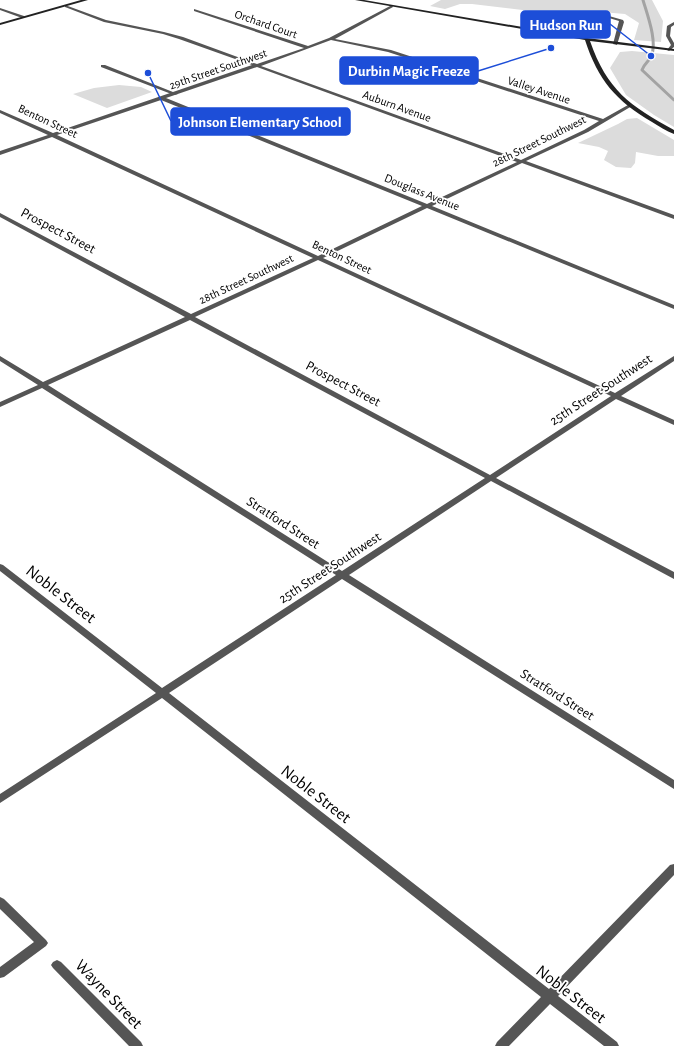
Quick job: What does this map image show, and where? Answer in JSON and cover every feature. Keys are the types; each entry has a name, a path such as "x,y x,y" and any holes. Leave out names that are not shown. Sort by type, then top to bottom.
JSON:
{"main road":[{"path":"0,24 86,0"},
{"path":"358,0 587,40 674,50"},
{"path":"587,40 597,65 617,95 630,106 674,132"}],"street":[{"name":"Auburn Avenue","path":"66,6 105,21 170,34 674,217"},
{"name":"29th Street Southwest","path":"0,153 258,66 332,39 392,6"},
{"path":"0,9 23,17"},
{"name":"Orchard Court","path":"194,10 308,48"},
{"path":"587,40 587,31 600,17 609,17 621,20 622,22 615,44"},
{"path":"666,49 673,45 668,36 669,26 674,23"},
{"name":"Valley Avenue","path":"332,39 389,51 603,121"},
{"path":"103,66 176,94"},
{"name":"Douglass Avenue","path":"161,98 674,306"},
{"name":"28th Street Southwest","path":"0,405 521,162 630,106"},
{"name":"Benton Street","path":"0,111 674,423"},
{"name":"Prospect Street","path":"0,215 492,477 674,576"},
{"name":"Stratford Street","path":"0,358 674,785"},
{"name":"25th Street Southwest","path":"0,799 674,358"},
{"name":"Noble Street","path":"0,567 613,1046"},
{"path":"502,1046 674,868"},
{"path":"0,902 42,943 0,973"},
{"name":"Wayne Street","path":"57,965 137,1046"}],"shaded area":[{"path":"441,0 652,0 663,21 661,42 634,40 639,23 625,14 589,11 582,14 580,17 472,4 460,4 445,9 430,6"},
{"path":"632,51 674,55 674,127 626,95 610,68 620,52"},
{"path":"119,85 141,87 152,92 107,108 73,94 94,88"},
{"path":"637,118 674,140 674,156 658,156 636,152 635,163 631,168 616,167 604,160 608,151 599,147 578,143 627,119"}],"waterway":[{"path":"643,0 653,36 653,51 651,57 642,70 674,100"}],"place":[{"name":"Durbin Magic Freeze","path":"551,48"},
{"name":"Hudson Run","path":"651,56"},
{"name":"Johnson Elementary School","path":"148,73"}]}
